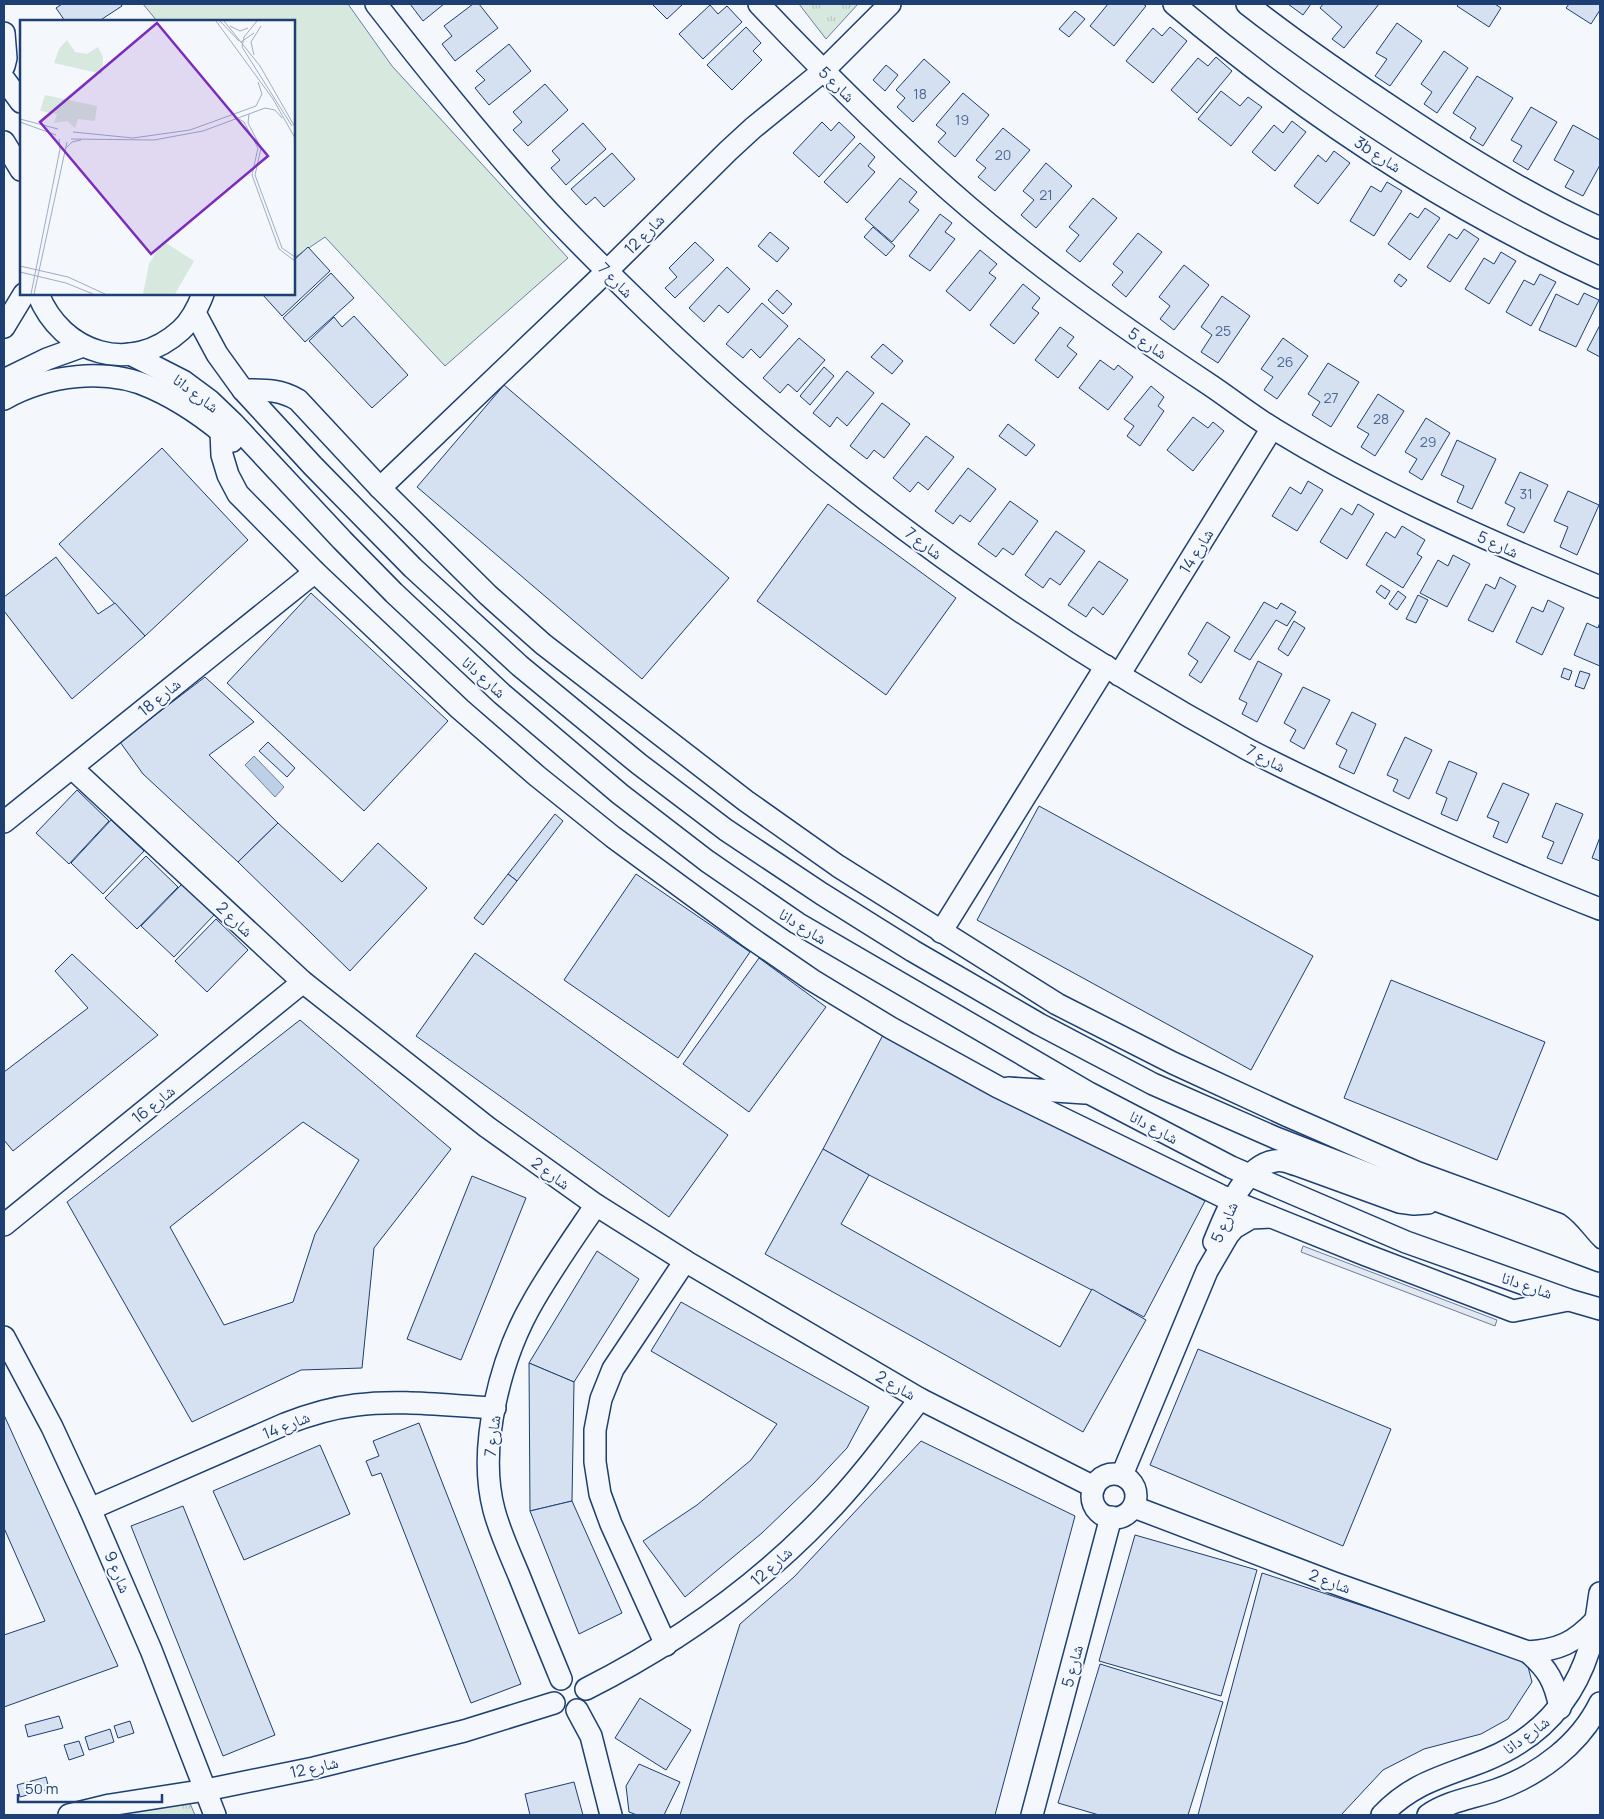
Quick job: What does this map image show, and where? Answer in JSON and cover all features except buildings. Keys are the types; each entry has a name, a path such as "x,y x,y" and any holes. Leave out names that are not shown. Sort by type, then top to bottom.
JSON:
{"street":[{"name":"شارع 7","path":"376,4 474,126 540,202 607,271 769,422 853,490 971,578 1028,617 1113,670 1250,750 1423,835 1523,879 1600,909"},
{"name":"شارع 5","path":"760,4 823,71 930,173 998,231 1068,286 1140,338 1272,428 1352,473 1431,514 1512,551 1600,587"},
{"name":"شارع 12","path":"380,488 607,271 728,151 823,71 890,4"},
{"name":"3b شارع","path":"1174,4 1257,71 1369,149 1470,211 1521,239 1600,278"},
{"path":"1247,4 1340,73 1442,141 1541,198 1600,228"},
{"path":"4,33 6,58 4,66"},
{"path":"4,79 20,101"},
{"path":"4,142 20,168"},
{"path":"4,327 23,295"},
{"path":"38,295 54,324 68,337 98,352 114,354 130,354 149,350 167,341 182,329 195,313 203,295"},
{"name":"شارع دانا","path":"195,313 217,354 243,390 362,516 466,618 520,666 639,764 726,830 912,951 1039,1024 1153,1084 1276,1138 1595,1259"},
{"path":"4,380 47,359 83,346"},
{"name":"شارع دانا","path":"130,354 183,381 210,401 394,593 502,694 620,794 707,861 797,923 1090,1093 1250,1176 1406,1242 1569,1300 1600,1309"},
{"path":"4,399 42,382 69,377 96,376 124,379 150,387 175,400 222,432 243,450 312,520 342,540"},
{"path":"243,390 277,390 298,400 380,488 488,595 543,644 746,801 838,866 1056,1004 1288,1116 1416,1172 1558,1224 1571,1235 1575,1243 1595,1259"},
{"name":"شارع 14","path":"941,932 1272,428"},
{"path":"222,432 222,455 228,475 238,494 315,572 460,709 537,776 613,837 748,936 812,980 891,1028 998,1087 1232,1201 1513,1311 1569,1300"},
{"name":"شارع 18","path":"4,822 315,572"},
{"name":"شارع 2","path":"72,768 303,982 487,1127 596,1205 685,1261 920,1400 1094,1487"},
{"name":"شارع 16","path":"4,1225 303,982"},
{"path":"998,1087 1090,1093"},
{"name":"شارع 5","path":"1207,1271 1211,1251 1232,1201 1257,1168 1267,1162 1283,1160 1400,1202 1414,1204 1441,1202"},
{"name":"شارع 7","path":"561,1679 494,1510 488,1476 489,1442 504,1371 517,1335 533,1300 596,1205"},
{"name":"شارع 5","path":"1122,1475 1207,1271 1234,1228 1251,1218 1272,1217"},
{"path":"666,1645 611,1524 600,1494 594,1462 595,1430 601,1399 613,1369 685,1261"},
{"name":"شارع 9","path":"4,1337 52,1427 90,1509 151,1650 214,1815"},
{"name":"شارع 12","path":"586,1688 625,1669 666,1645 709,1617 742,1591 794,1546 824,1516 920,1400"},
{"name":"شارع 14","path":"90,1509 285,1424 329,1410 376,1403 495,1408"},
{"path":"1109,1474 1122,1475 1134,1485 1136,1500 1134,1507 1124,1516 1111,1518 1099,1512 1095,1507 1093,1500 1094,1487 1097,1481 1109,1474"},
{"name":"شارع 2","path":"1134,1507 1334,1583 1528,1652 1550,1676 1557,1692 1560,1708"},
{"name":"شارع 5","path":"1032,1815 1111,1518"},
{"name":"شارع دانا","path":"1382,1815 1393,1804 1422,1784 1513,1748 1538,1729 1560,1708 1577,1680 1589,1649 1600,1593"},
{"name":"شارع 2","path":"1528,1652 1547,1650 1566,1644 1583,1634 1596,1620"},
{"path":"575,1678 582,1682 586,1688 587,1697 583,1705 577,1710 568,1712 560,1709 554,1703 553,1690 561,1679 575,1678"},
{"name":"شارع 12","path":"69,1815 110,1805 206,1790 314,1768 446,1736 520,1715 554,1703"},
{"name":"شارع دانا","path":"1428,1815 1438,1808 1496,1790 1528,1776 1556,1757 1580,1733 1600,1703"},
{"path":"577,1710 591,1736 611,1815"}],"green space":[{"path":"143,4 348,4 392,66 568,258 445,366 325,237 295,257 295,20 156,20"},
{"path":"799,4 858,4 826,39"},
{"path":"185,1792 195,1815 105,1815"}],"shaded area":[{"path":"1303,1246 1497,1320 1495,1326 1301,1252"}],"water":[{"path":"254,756 284,787 275,797 245,765"}]}
